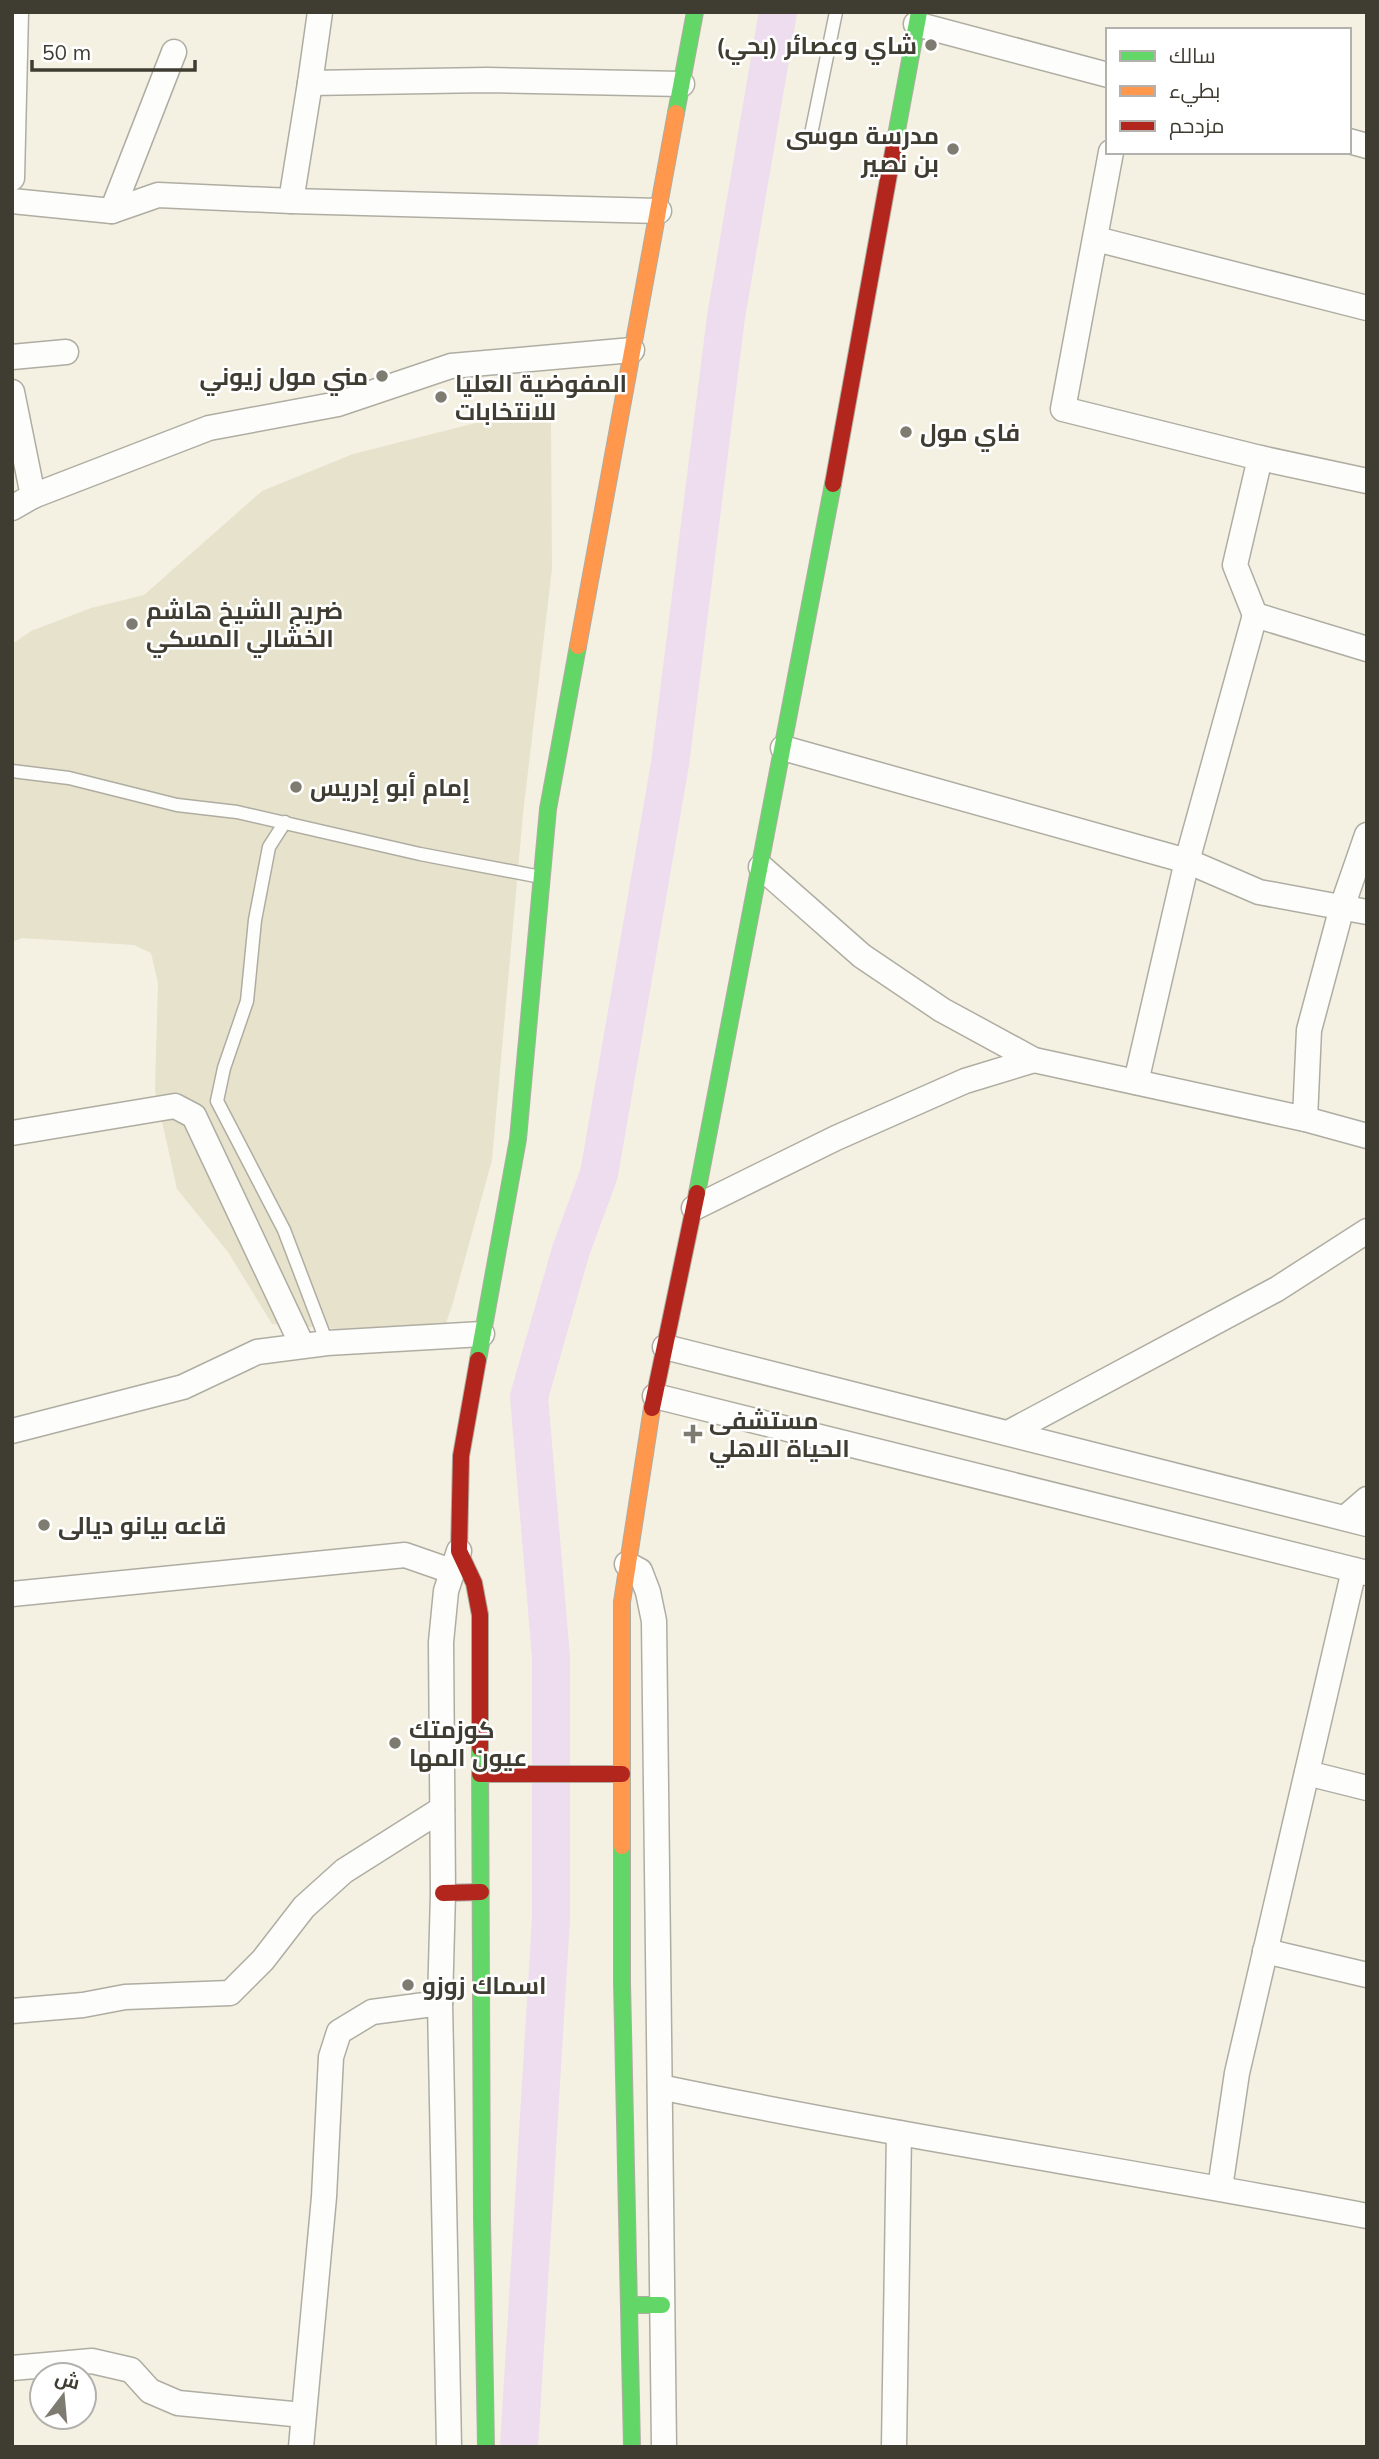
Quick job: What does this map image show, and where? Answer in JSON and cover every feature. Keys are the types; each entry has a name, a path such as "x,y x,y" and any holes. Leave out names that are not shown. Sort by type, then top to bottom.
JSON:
{"street":[{"path":"12,178 16,12"},
{"path":"291,201 320,12"},
{"path":"449,2447 440,2003 443,1893 441,1642 444,1604 455,1561 461,1456 518,1139 548,809 695,12"},
{"path":"632,2447 622,1982 622,1615 627,1564 655,1396 761,867 917,18 1106,74"},
{"path":"112,211 174,52"},
{"path":"310,83 487,80 682,84"},
{"path":"1111,154 1063,409 1260,458 1367,481"},
{"path":"12,201 112,211 158,195 659,211"},
{"path":"1096,239 1367,308"},
{"path":"12,392 23,502 209,428 338,404 451,366 632,350"},
{"path":"12,357 66,352"},
{"path":"1136,1082 1187,862 1255,615 1236,565 1260,458"},
{"path":"1255,615 1367,649"},
{"path":"783,748 1187,862 1259,892 1367,912"},
{"path":"1306,1119 1309,1030 1342,907 1367,835"},
{"path":"761,867 862,956 942,1010 1034,1060 1306,1119 1367,1136"},
{"path":"694,1208 836,1138 965,1081 1034,1060"},
{"path":"12,1133 175,1107 194,1116 302,1345"},
{"path":"1008,1433 1277,1289 1367,1231"},
{"path":"12,1431 183,1387 257,1352 327,1343 482,1334"},
{"path":"665,1347 1356,1521 1367,1499"},
{"path":"655,1396 1360,1571 1307,1773 1237,2073 1220,2188"},
{"path":"12,1594 405,1555 455,1561 468,1566 478,1598 486,2447"},
{"path":"627,1564 640,1571 654,1621 664,2447"},
{"path":"1307,1773 1367,1788"},
{"path":"480,1774 622,1774"},
{"path":"12,2011 82,2005 125,1997 230,1993 263,1960 304,1907 344,1871 442,1809"},
{"path":"443,1893 481,1892"},
{"path":"1265,1951 1367,1975"},
{"path":"301,2447 324,2197 331,2057 339,2032 372,2012 440,2003"},
{"path":"660,2087 770,2110 1367,2216"},
{"path":"894,2447 899,2133"},
{"path":"629,2305 662,2305"},
{"path":"12,2368 92,2361 131,2370 150,2391 177,2403 303,2415"}],"lane":[{"path":"811,134 836,12"},
{"path":"12,771 69,778 177,805 237,812 432,857 542,877"},
{"path":"285,822 269,846 255,920 247,1001 224,1068 217,1101 284,1230 327,1343"}],"shaded area":[{"path":"547,405 551,416 552,569 523,814 492,1160 452,1306 444,1329 337,1329 272,1324 228,1252 177,1189 155,1090 158,983 151,953 134,945 22,938 12,942 12,644 31,631 91,608 144,595 262,491 353,454"}],"waterway":[{"path":"519,2447 551,1918 551,1657 529,1397 571,1250 599,1174 670,764 726,317 778,12"}],"traffic: fast":[{"path":"676,113 695,12"},
{"path":"895,141 919,12"},
{"path":"697,1193 833,484"},
{"path":"478,1360 518,1139 548,809 578,646"},
{"path":"480,1748 486,2447"},
{"path":"622,1846 622,1982 632,2447"},
{"path":"629,2305 662,2305"}],"traffic: slow":[{"path":"578,646 676,113"},
{"path":"622,1846 622,1602 652,1408"}],"traffic: jam":[{"path":"833,484 895,141"},
{"path":"652,1408 697,1193"},
{"path":"478,1360 461,1456 459,1551 474,1583 480,1615 480,1748"},
{"path":"480,1774 622,1774"},
{"path":"443,1893 481,1892"}],"place":[{"name":"شاي وعصائر (بحي)","path":"931,45"},
{"name":"مدرسة موسى بن نصير","path":"953,149"},
{"name":"مني مول زيوني","path":"382,376"},
{"name":"المفوضية العليا للانتخابات","path":"441,397"},
{"name":"فاي مول","path":"906,432"},
{"name":"ضريح الشيخ هاشم الخشالي المسكي","path":"132,624"},
{"name":"إمام أبو إدريس","path":"296,787"},
{"name":"مستشفى الحياة الاهلي","path":"693,1434"},
{"name":"قاعه بيانو ديالى","path":"44,1525"},
{"name":"كوزمتك عيون المها","path":"395,1743"},
{"name":"اسماك زوزو","path":"408,1985"}]}
